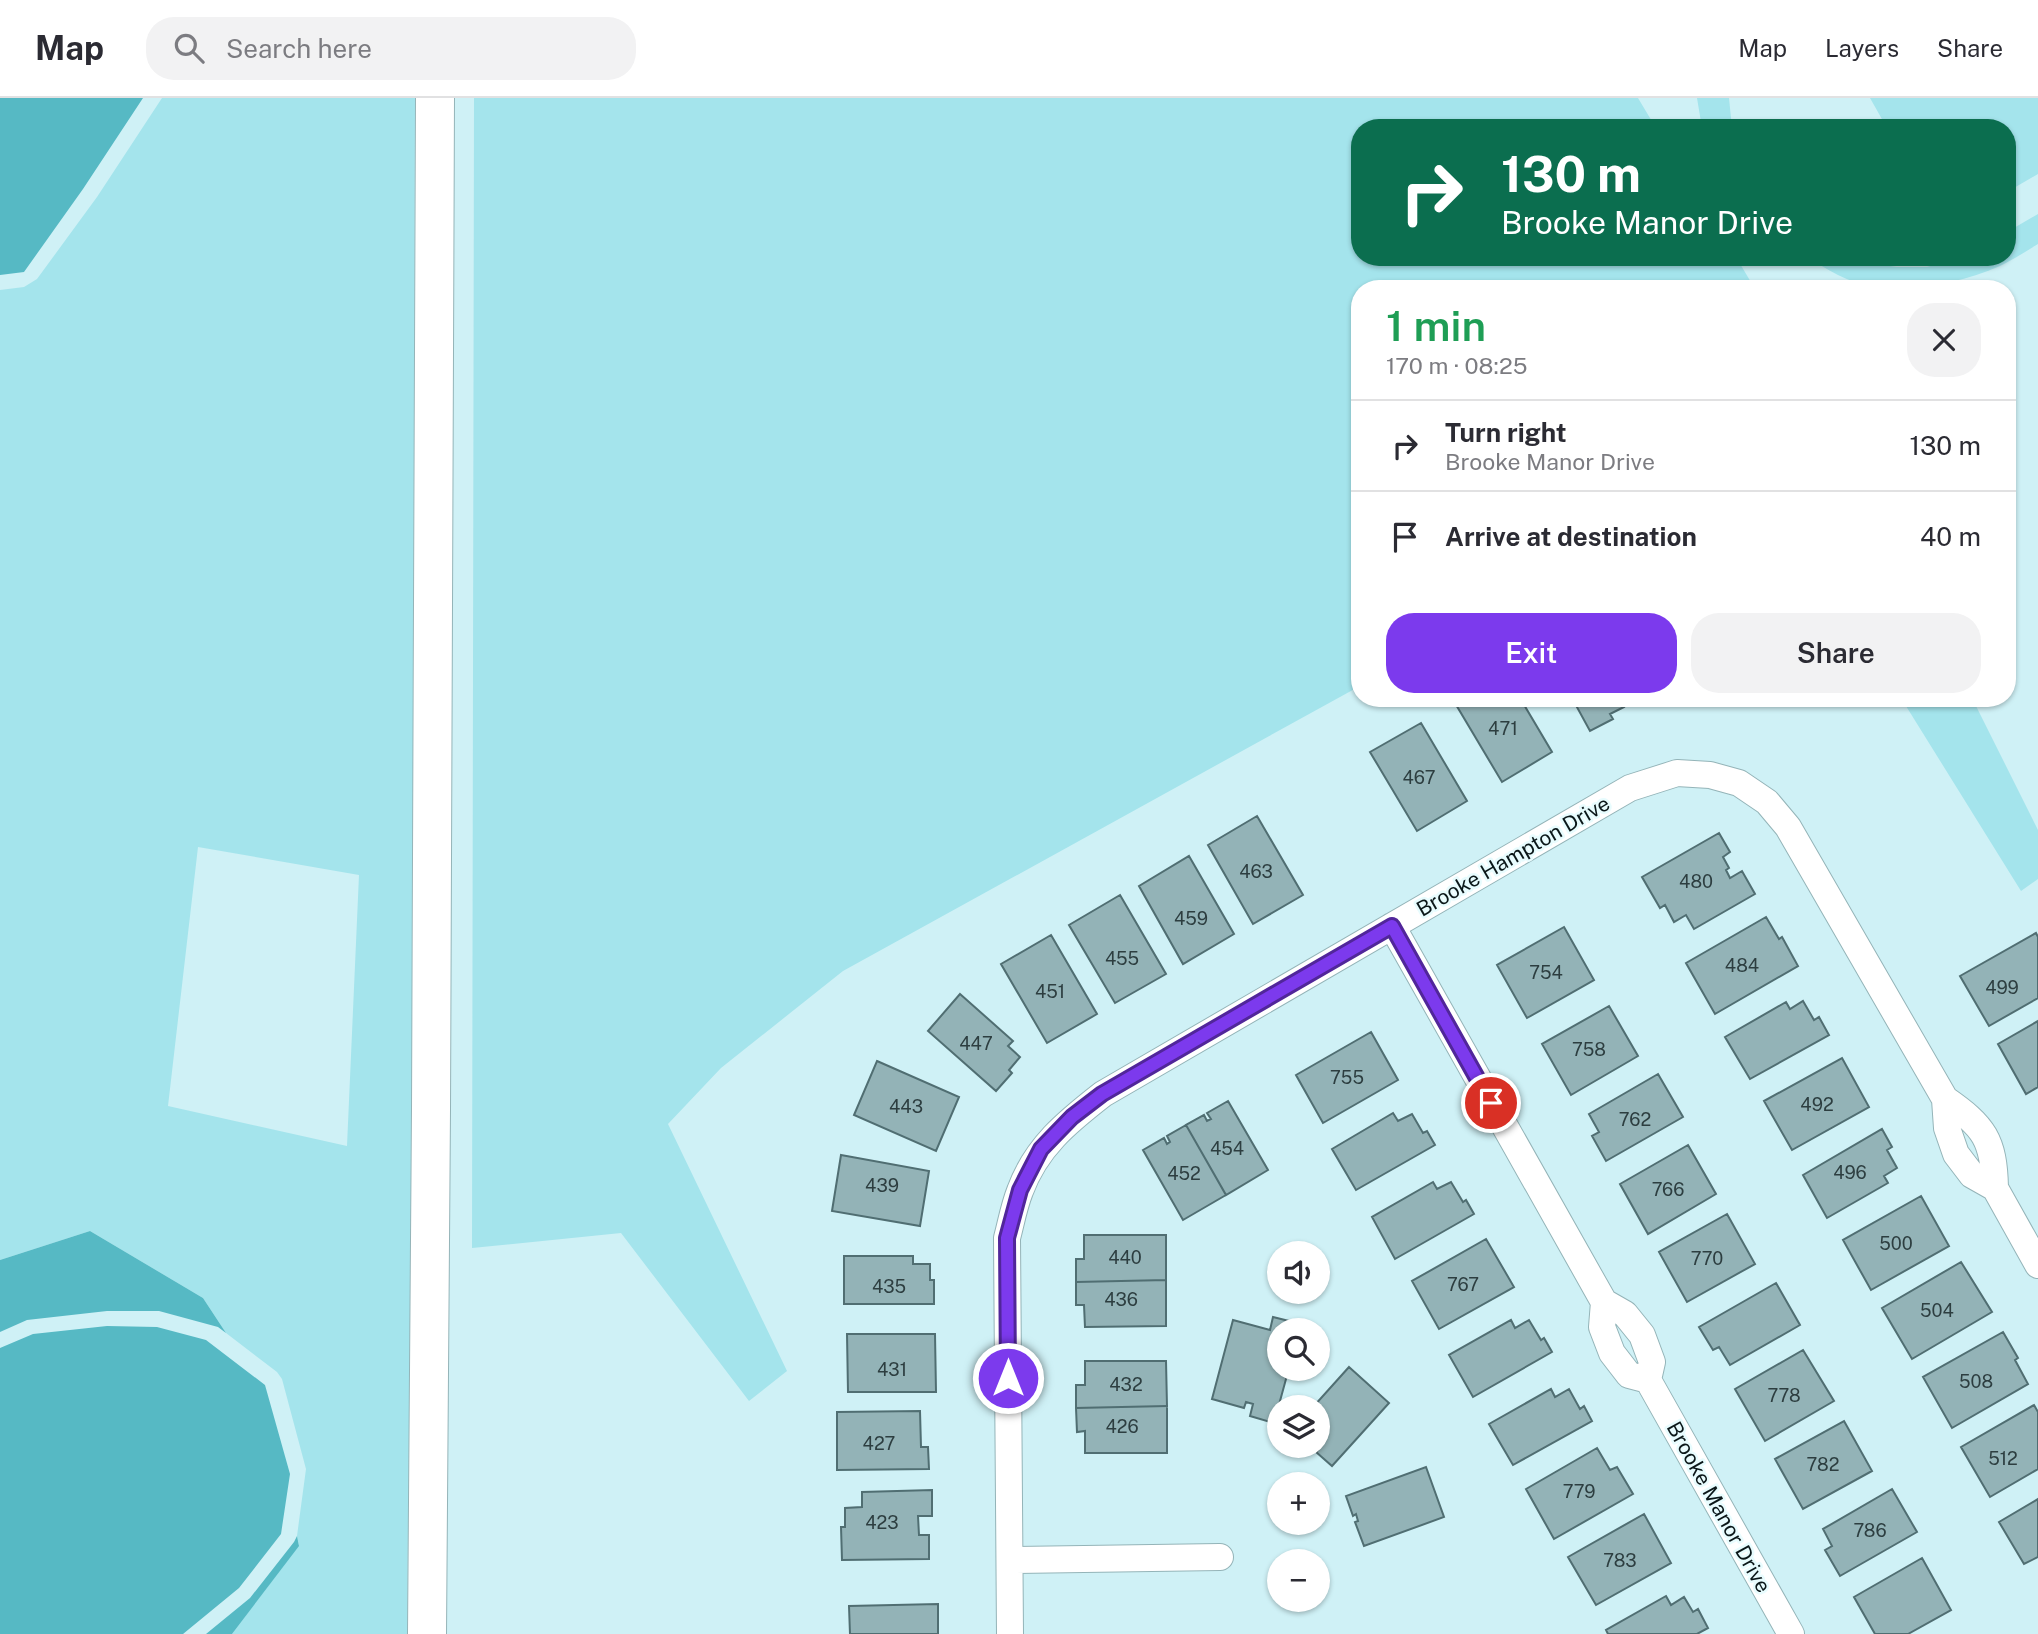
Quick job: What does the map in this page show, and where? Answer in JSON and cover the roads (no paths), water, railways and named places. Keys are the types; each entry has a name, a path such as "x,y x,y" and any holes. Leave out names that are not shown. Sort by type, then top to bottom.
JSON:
{"street":[{"path":"427,1634 435,98"},
{"name":"Brooke Hampton Drive","path":"1010,1634 1007,1238 1020,1190 1041,1149 1072,1117 1102,1094 1630,788 1677,773 1710,775 1739,783 1767,802 1788,827 1945,1099 1969,1116 1986,1137 1995,1163 1995,1188 2038,1265"},
{"name":"Brooke Manor Drive","path":"1392,926 1604,1302 1625,1314 1642,1335 1652,1362 1648,1380 1791,1634"},
{"path":"1010,1560 1220,1557"}]}
